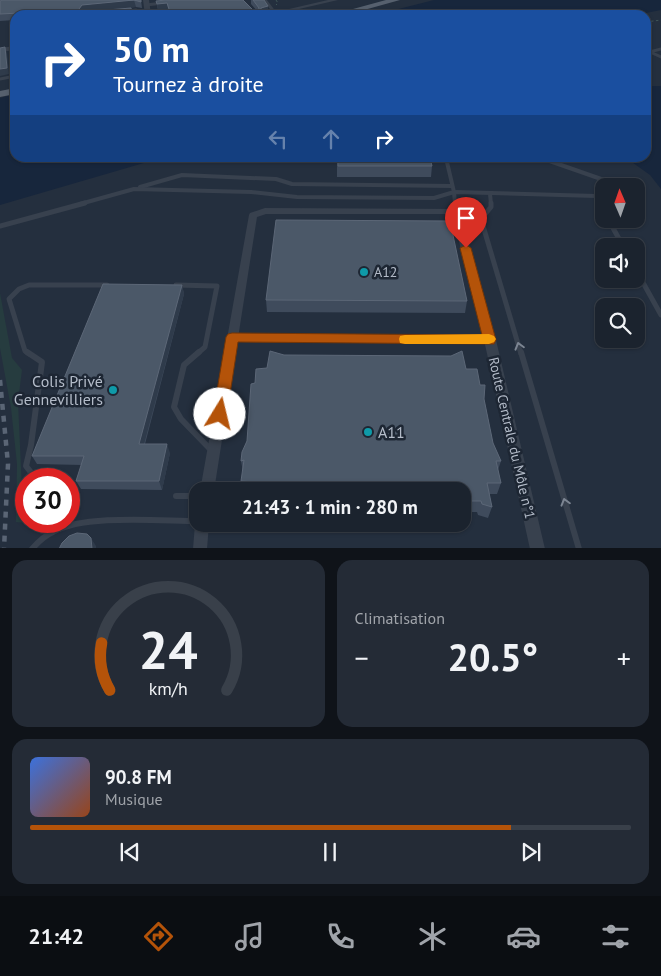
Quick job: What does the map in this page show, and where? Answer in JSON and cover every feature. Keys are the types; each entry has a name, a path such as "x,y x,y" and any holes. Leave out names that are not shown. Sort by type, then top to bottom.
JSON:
{"main road":[{"path":"358,10 399,1"},
{"path":"367,10 399,1"}],"street":[{"path":"289,10 335,0"},
{"path":"209,482 252,217 265,210 456,211"},
{"name":"Route Centrale du Môle n°1","path":"456,211 490,340 538,548"},
{"path":"200,548 201,532"}],"lane":[{"path":"265,0 273,10"},
{"path":"146,2 171,2"},
{"path":"447,162 454,192 456,211"},
{"path":"552,162 598,178"},
{"path":"0,226 182,175 276,179 292,184 452,186"},
{"path":"134,189 251,192 297,197 434,198 454,192 595,196"},
{"path":"490,194 491,208 482,219 579,548"},
{"path":"28,468 26,466 31,445 42,362 25,351 9,298 19,288 29,285 113,285"},
{"path":"170,285 217,286 205,347 184,365 174,407 181,419 214,452"},
{"path":"645,286 661,315"},
{"path":"232,337 490,340"},
{"path":"176,496 189,496"},
{"path":"32,548 54,530 83,522 189,521"}],"green space":[{"path":"0,293 12,358 22,370 18,402 21,468 17,468 11,408 0,348"}],"water":[{"path":"434,0 661,0 661,10 651,12 651,10 395,10"},
{"path":"651,86 661,86 661,189 650,175 632,162 651,162"},
{"path":"10,95 10,162 147,162 0,205 0,98"}],"building":[{"path":"1,0 134,0 82,5 79,9 80,10 10,10 10,13 0,14"},
{"path":"243,0 253,10 169,10 167,3 157,4 156,1"},
{"path":"253,0 264,0 268,6 261,8 261,10 258,10 259,8"},
{"path":"131,8 132,10 107,10"},
{"path":"5,47 7,68 0,69 0,48"},
{"path":"338,162 431,162 432,166 338,166"},
{"name":"A12","path":"276,220 450,221 467,301 266,300"},
{"name":"Colis Privé Gennevilliers","path":"103,284 182,285 139,444 167,444 159,481 80,481 80,468 84,456 32,456"},
{"name":"A11","path":"270,351 284,355 451,356 462,351 466,369 477,369 480,385 485,385 484,399 493,443 501,461 496,461 501,483 487,483 492,507 482,504 481,501 471,501 471,482 241,481 244,460 241,461 242,452 247,441 251,384 255,383 256,369 267,368"},
{"path":"77,533 87,534 91,538 92,548 60,548 69,536"}],"railway":[{"path":"0,380 8,464 4,548"}],"slow traffic":[{"path":"405,339 489,339"}],"place":[{"name":"A12","path":"364,272"},
{"name":"Colis Privé Gennevilliers","path":"113,390"},
{"name":"A11","path":"368,432"}],"route":[{"path":"220,414 232,337 490,340 466,248"}]}
